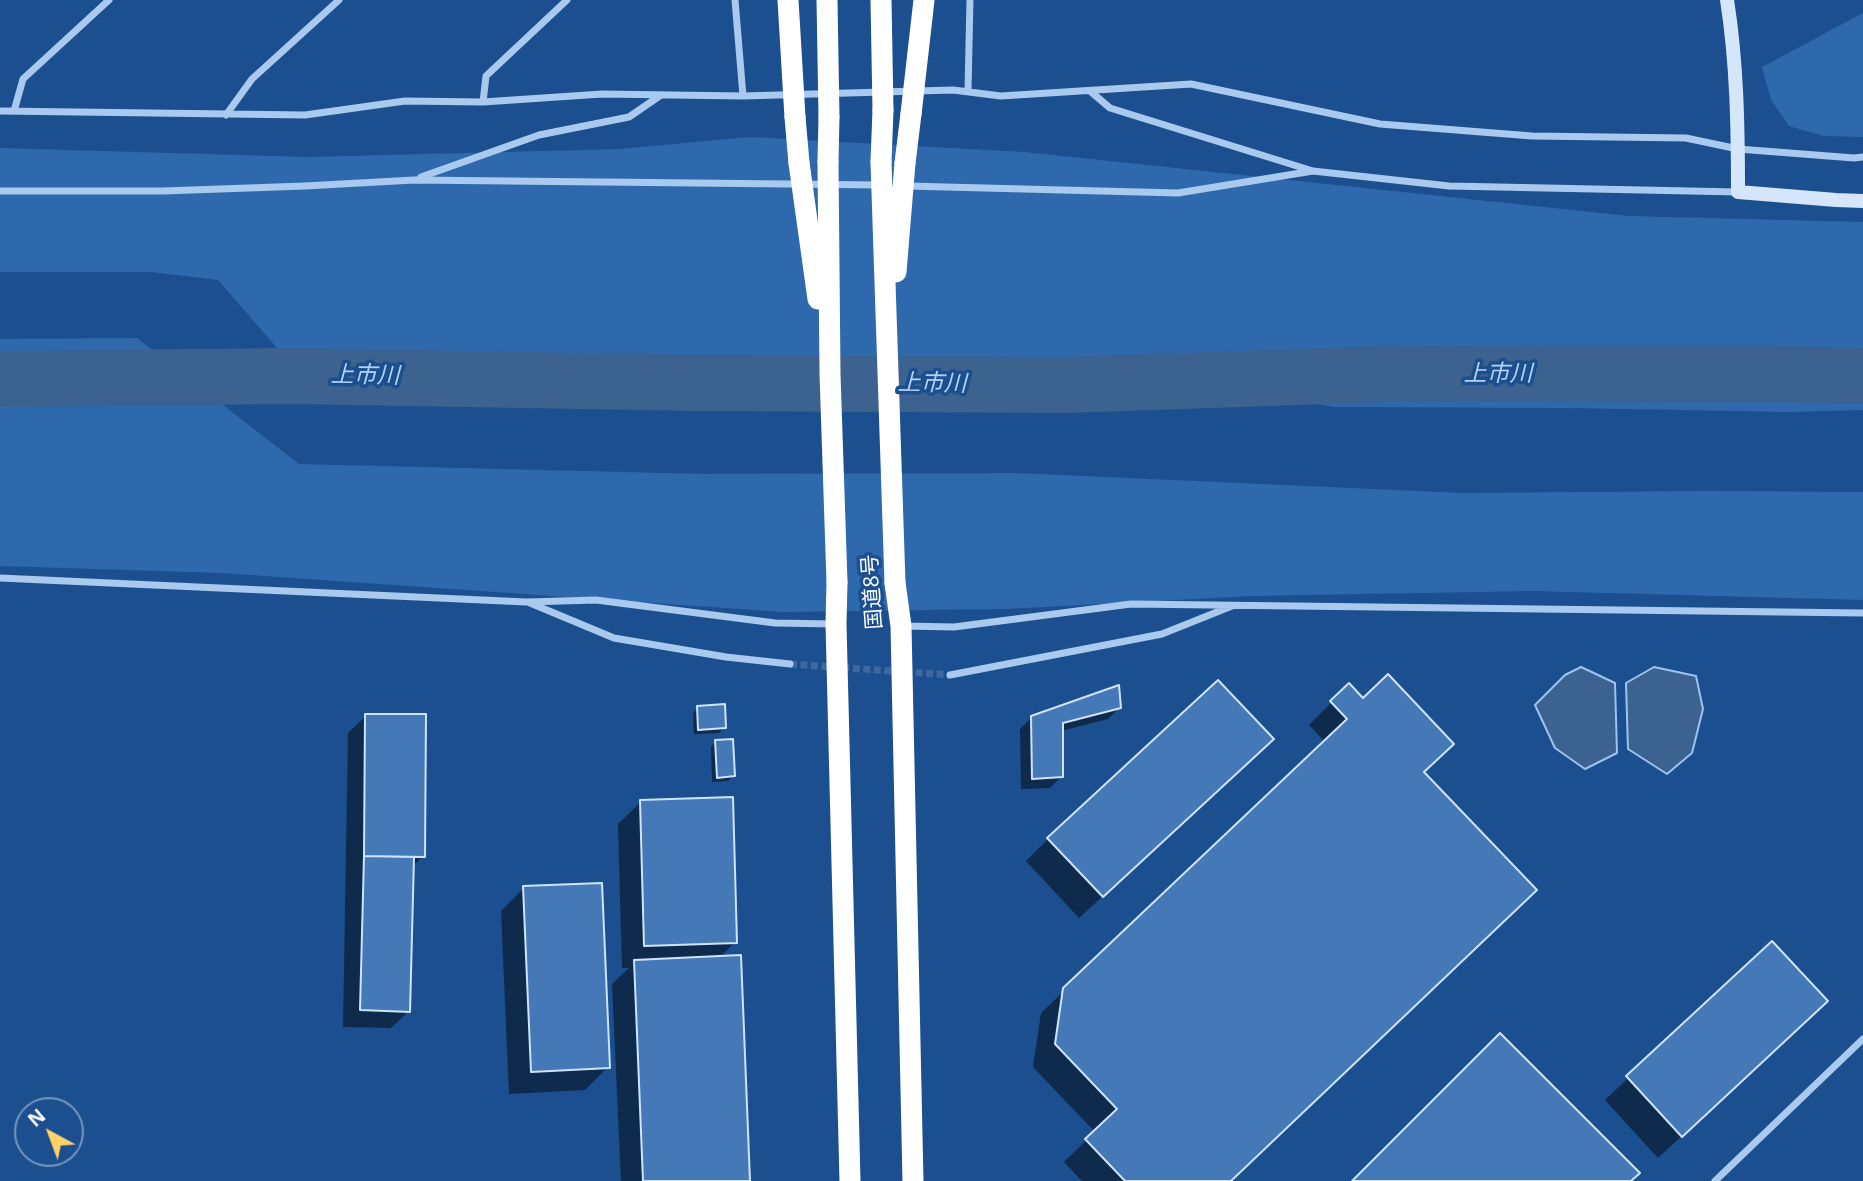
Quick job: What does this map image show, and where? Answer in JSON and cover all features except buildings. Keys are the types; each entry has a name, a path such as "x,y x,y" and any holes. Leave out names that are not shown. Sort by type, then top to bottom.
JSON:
{"highway":[{"path":"789,0 799,163 830,374"},
{"name":"国道8号","path":"827,0 830,374 850,1181"},
{"name":"国道8号","path":"881,0 881,162 895,583 901,626 914,1181"},
{"path":"887,374 905,163 924,0"}],"street":[{"path":"13,111 23,79 109,0"},
{"path":"226,115 252,79 339,0"},
{"path":"483,102 486,76 567,0"},
{"path":"736,0 743,96"},
{"path":"968,91 970,0"},
{"path":"1727,0 1733,34 1738,192"},
{"path":"0,111 305,115 405,101 483,102 602,94 743,96 953,90 1002,96 1191,84 1380,124 1532,136 1686,138 1738,149 1863,157"},
{"path":"1090,91 1110,108 1313,171 1449,186 1738,192 1863,201"},
{"path":"414,180 539,135 629,117 661,95"},
{"path":"0,191 163,191 414,180 959,186 1178,193 1313,171"},
{"path":"0,578 526,602 596,600 775,623 836,624"},
{"path":"526,602 614,638 726,657 790,664"},
{"path":"901,626 954,627 1131,604 1863,613"},
{"path":"950,675 1162,634 1236,605"},
{"path":"1716,1181 1863,1039"}],"shaded area":[{"path":"1863,13 1863,137 1823,136 1789,126 1771,100 1762,67"},
{"path":"749,137 1025,152 1629,216 1863,222 1863,410 1789,412 1335,407 1028,358 736,394 291,364 218,280 151,272 0,272 0,148 309,157 620,149"},
{"path":"137,338 299,464 706,474 1017,473 1462,493 1863,492 1863,600 1533,591 1251,596 1006,609 783,612 221,573 0,566 0,339"},
{"path":"1581,667 1615,683 1617,753 1585,769 1555,748 1535,705 1565,675"},
{"path":"1654,667 1696,676 1703,709 1692,753 1667,774 1628,749 1626,683"}],"waterway":[{"name":"上市川","path":"0,379 294,376 696,383 1067,385 1413,373 1863,376"}],"tunnel":[{"path":"790,664 950,675"}]}
